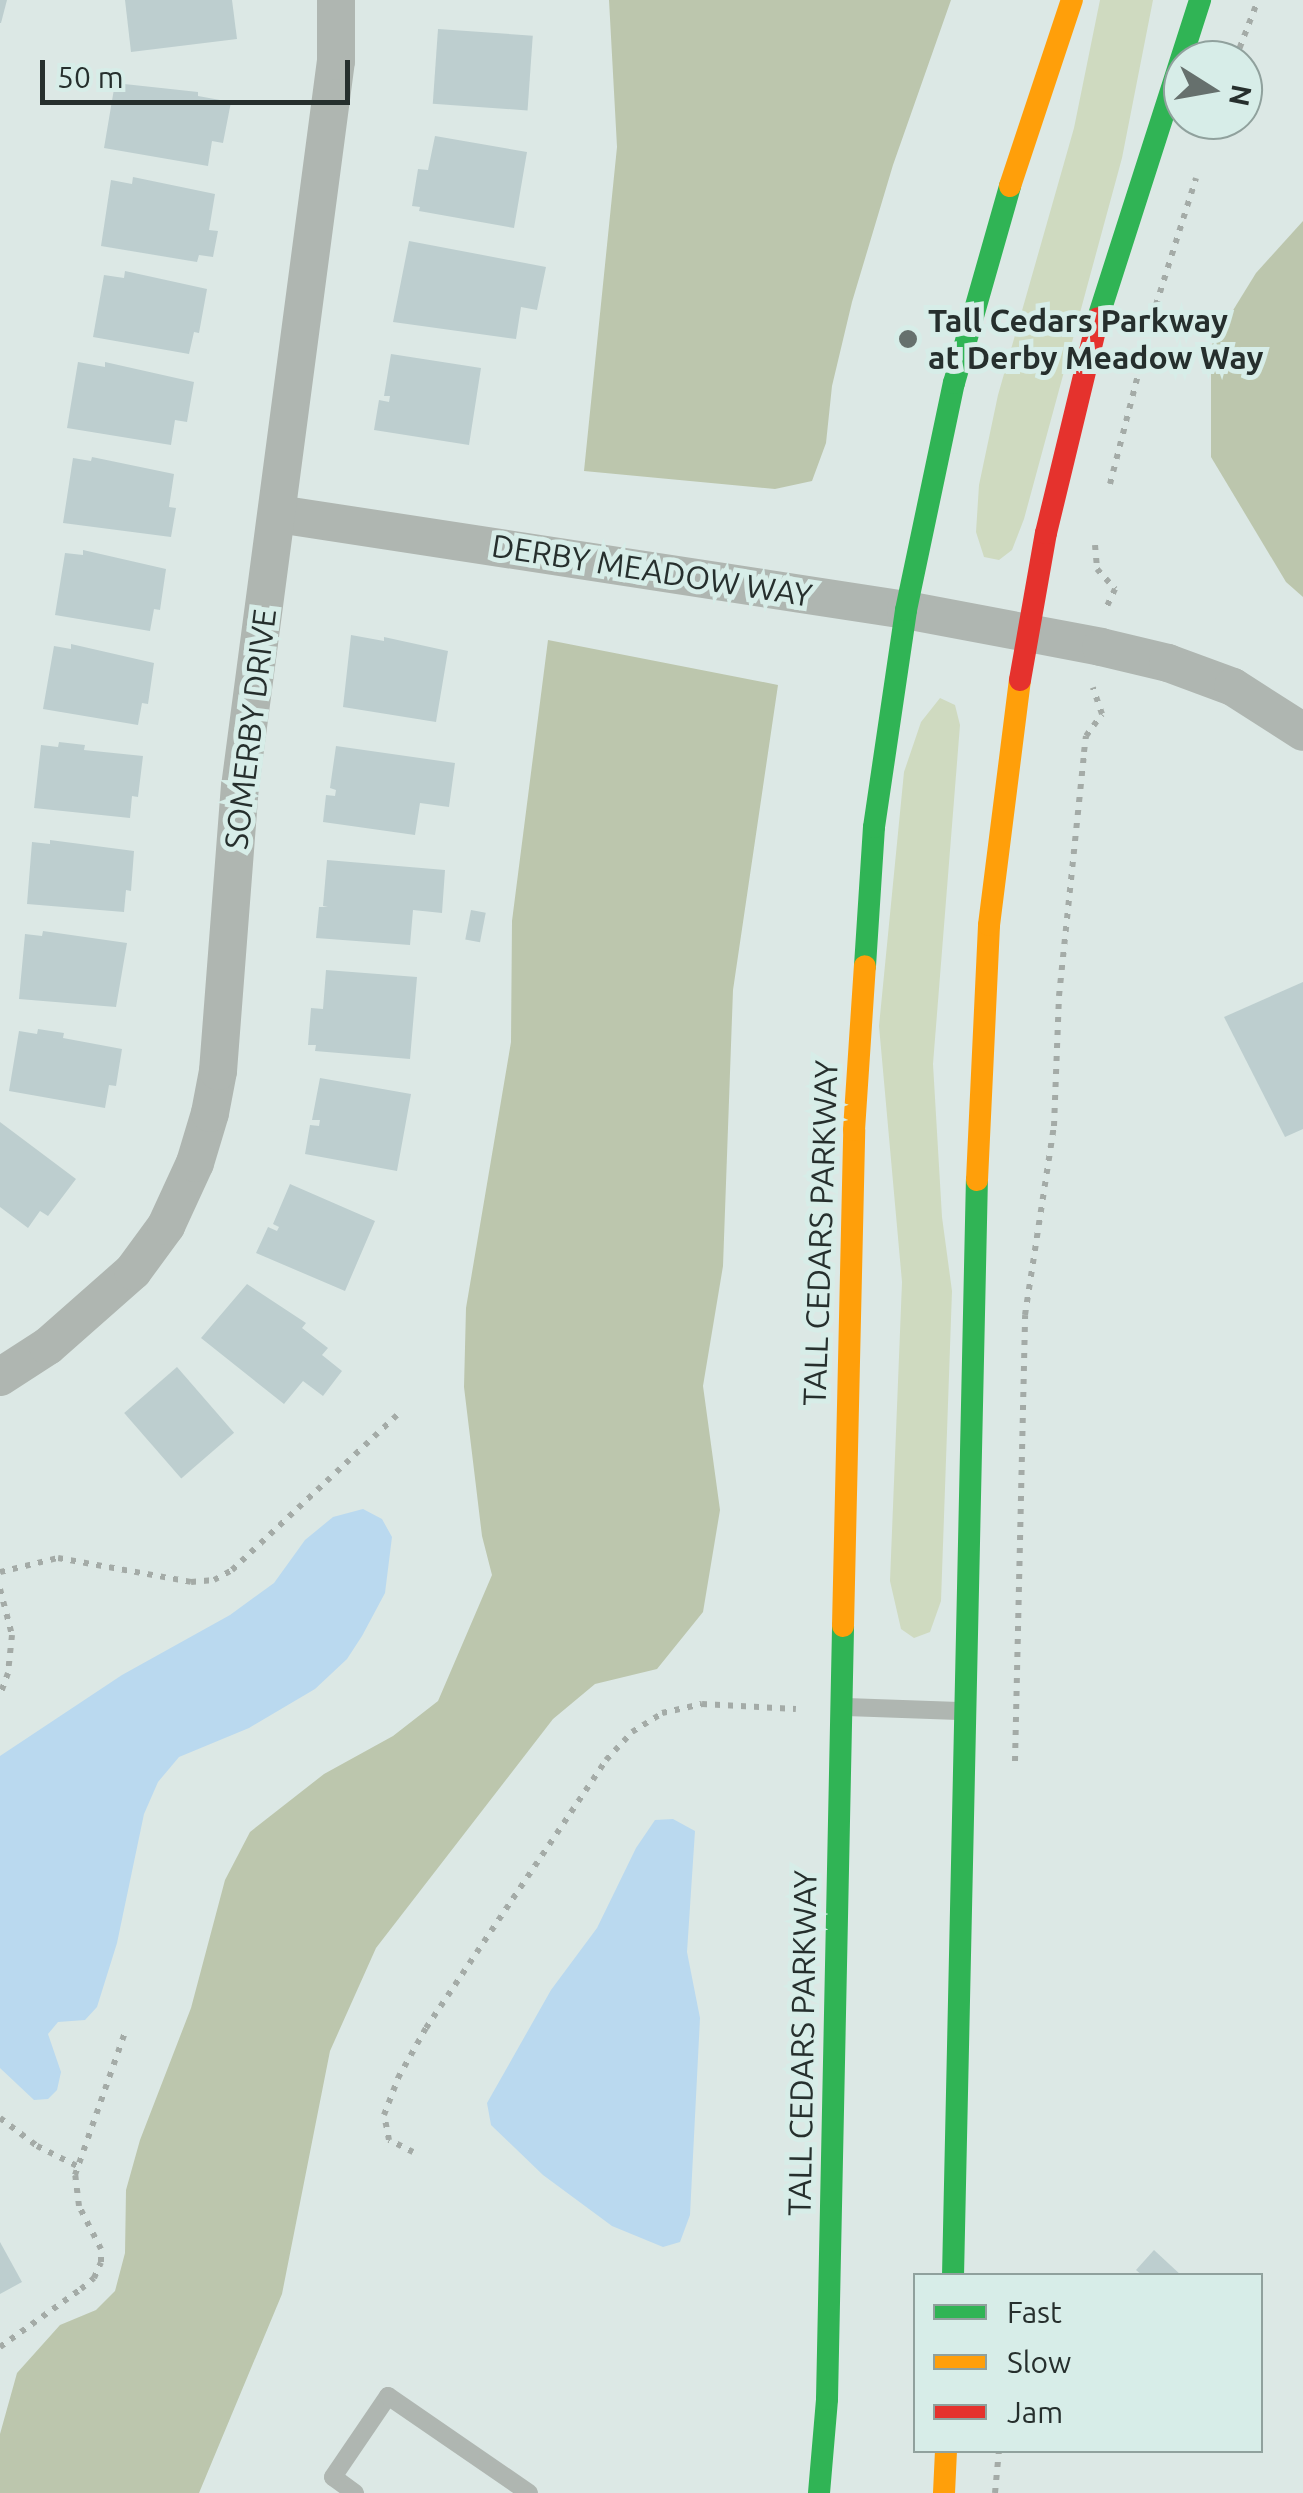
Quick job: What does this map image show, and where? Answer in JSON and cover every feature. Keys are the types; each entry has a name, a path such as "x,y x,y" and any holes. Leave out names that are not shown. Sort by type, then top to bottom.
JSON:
{"main road":[{"name":"TALL CEDARS PARKWAY","path":"818,2493 827,2399 854,1130 862,956 881,774 906,610 954,383 990,246 1072,0"},
{"path":"953,2273 988,925 1026,632 1096,322 1200,0"},
{"path":"944,2493 946,2453"}],"street":[{"name":"SOMERBY DRIVE","path":"0,1377 87,1314 134,1271 166,1226 195,1163 218,1071 240,787 336,61 336,0"},
{"name":"DERBY MEADOW WAY","path":"278,514 906,610 1026,632 1168,663 1232,687 1302,729"}],"lane":[{"path":"842,1706 965,1711"},
{"path":"356,2493 333,2477 388,2396 529,2493"}],"path":[{"path":"1243,40 1258,0"},
{"path":"1106,498 1156,306 1197,176"},
{"path":"1096,536 1098,570 1114,589 1104,612"},
{"path":"1014,1780 1025,1315 1054,1126 1059,996 1086,736 1102,714 1093,688"},
{"path":"0,1572 58,1558 191,1582 214,1580 232,1570 400,1412"},
{"path":"0,1589 12,1635 8,1673 0,1695"},
{"path":"414,2152 389,2140 384,2114 398,2078 426,2028 606,1760 632,1732 662,1713 702,1704 842,1706"},
{"path":"0,2346 82,2289 94,2278 101,2262 101,2249 75,2191 78,2166 125,2032"},
{"path":"0,2118 37,2146 78,2166"},
{"path":"995,2493 1000,2453"}],"green space":[{"path":"609,0 951,0 893,165 852,302 832,386 826,443 812,481 775,489 584,471 617,147"},
{"path":"1100,0 1153,0 1122,158 1024,519 1012,550 999,560 984,557 976,532 979,485 998,395 1074,128"},
{"path":"1303,221 1303,597 1286,582 1211,457 1211,346 1256,273"},
{"path":"548,640 778,685 733,990 723,1266 703,1386 720,1510 703,1612 657,1669 595,1684 553,1719 376,1948 330,2051 282,2294 199,2493 0,2493 0,2434 17,2373 60,2325 96,2310 115,2291 125,2253 126,2190 140,2140 191,2008 225,1880 250,1832 324,1774 393,1736 438,1701 492,1575 482,1536 464,1387 466,1308 511,1042 512,921"},
{"path":"940,698 955,705 960,725 933,1064 942,1217 952,1291 941,1601 930,1632 914,1638 901,1629 890,1581 902,1282 879,1026 904,772 921,722"}],"water":[{"path":"363,1509 382,1519 392,1537 385,1593 362,1636 347,1659 315,1689 249,1728 179,1757 158,1782 144,1814 117,1943 97,2007 85,2020 58,2022 48,2034 61,2072 57,2090 48,2099 34,2100 0,2068 0,1756 122,1675 230,1615 274,1583 305,1540 333,1517"},
{"path":"673,1819 695,1831 687,1952 700,2018 690,2215 680,2242 663,2247 612,2226 543,2175 491,2125 487,2103 551,1990 597,1928 636,1848 655,1820"}],"building":[{"path":"0,0 7,0 1,23 0,23"},
{"path":"125,0 232,0 237,39 131,52"},
{"path":"438,29 533,36 528,110 433,104"},
{"path":"115,83 198,92 198,96 231,102 223,143 212,141 208,166 104,148"},
{"path":"435,136 527,152 514,228 419,211 420,207 412,206 418,169 428,170"},
{"path":"133,177 215,194 209,230 218,231 213,257 199,255 197,262 101,246 111,180 132,184"},
{"path":"409,241 546,267 537,310 521,307 516,339 393,322"},
{"path":"125,271 207,289 199,333 194,332 189,354 93,337 104,275 124,278"},
{"path":"391,354 481,368 469,445 374,430 379,400 389,402 390,396 384,396"},
{"path":"78,362 105,367 105,362 194,382 187,422 175,420 171,445 67,428"},
{"path":"92,457 174,474 169,507 176,508 171,537 63,523 73,458 91,461"},
{"path":"83,550 166,569 160,610 154,609 150,631 55,615 65,553 83,555"},
{"path":"351,635 384,641 384,637 448,651 436,722 343,707"},
{"path":"71,644 154,663 148,704 142,703 138,725 43,709 54,646 71,649"},
{"path":"59,742 85,745 84,750 143,756 138,797 132,796 130,818 34,808 41,745 58,747"},
{"path":"336,746 455,763 449,807 420,803 415,835 323,822 326,795 335,796 336,790 330,788"},
{"path":"50,840 134,851 131,891 126,890 124,912 27,904 32,842 50,844"},
{"path":"327,860 445,870 442,913 413,910 410,945 316,938 319,907 328,907 323,906"},
{"path":"471,910 486,913 480,942 465,939"},
{"path":"43,931 127,943 116,1007 19,999 25,934 42,936"},
{"path":"326,970 417,977 410,1059 315,1051 316,1045 308,1045 311,1008 323,1009"},
{"path":"1303,982 1303,1129 1285,1137 1224,1017"},
{"path":"38,1029 122,1049 116,1086 109,1085 105,1108 9,1091 19,1031 37,1034"},
{"path":"320,1078 411,1094 397,1171 305,1154 310,1125 319,1126 320,1120 312,1120"},
{"path":"0,1122 76,1179 48,1216 40,1211 28,1228 0,1207"},
{"path":"290,1184 375,1221 345,1291 256,1253 268,1227 277,1231 279,1227 273,1224"},
{"path":"247,1284 306,1323 302,1328 328,1348 322,1355 342,1371 323,1396 303,1381 284,1404 201,1338"},
{"path":"177,1367 234,1433 181,1479 124,1413"},
{"path":"0,2242 22,2282 0,2294"},
{"path":"1154,2250 1179,2273 1140,2273 1136,2270"}],"traffic: fast":[{"path":"1098,318 1200,0"},
{"path":"865,966 874,827 906,610 954,383 1010,186"},
{"path":"953,2273 977,1180"},
{"path":"819,2493 827,2399 843,1626"}],"traffic: slow":[{"path":"1010,186 1072,0"},
{"path":"977,1180 989,925 1020,680"},
{"path":"843,1626 854,1130 865,966"},
{"path":"944,2493 946,2453"}],"traffic: jam":[{"path":"1020,680 1046,533 1098,318"}],"place":[{"name":"Tall Cedars Parkway at Derby Meadow Way","path":"908,339"}]}
